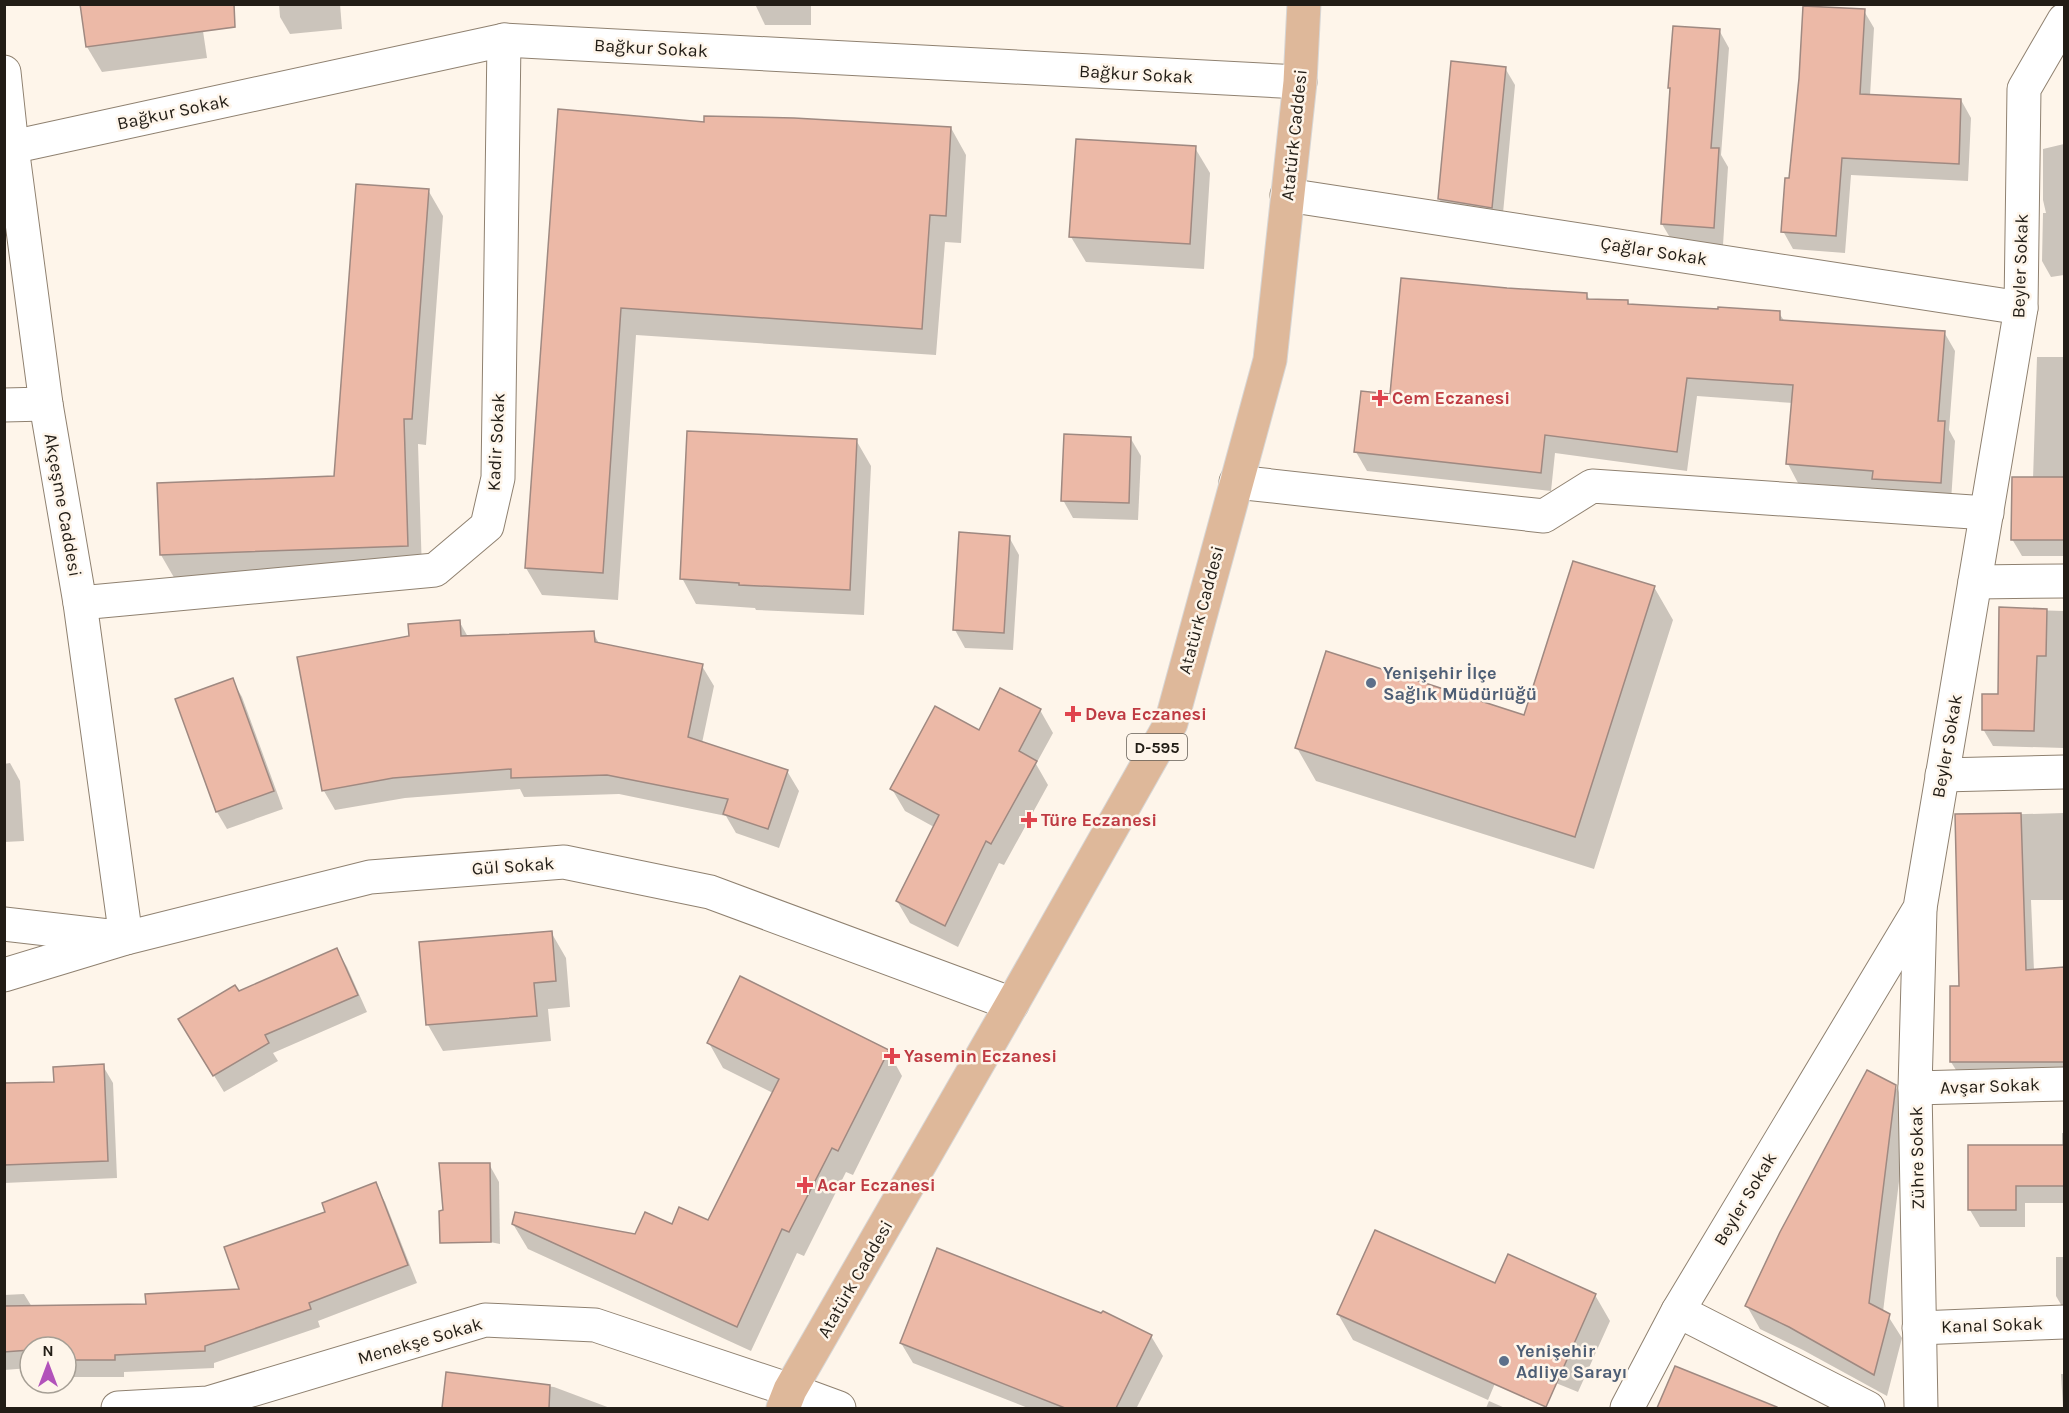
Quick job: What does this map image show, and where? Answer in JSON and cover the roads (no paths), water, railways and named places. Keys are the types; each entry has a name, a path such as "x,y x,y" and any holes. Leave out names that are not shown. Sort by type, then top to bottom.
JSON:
{"main road":[{"name":"Atatürk Caddesi","path":"787,1399 1171,723 1269,360 1300,82 1304,4"}],"street":[{"name":"Beyler Sokak","path":"1627,1408 1678,1311 1920,908 2021,308 2024,89 2064,20"},
{"name":"Bağkur Sokak","path":"12,147 504,39 1300,82"},
{"name":"Kadir Sokak","path":"80,603 435,570 487,526 498,478 504,39"},
{"name":"Akçeşme Caddesi","path":"4,72 46,404 80,603 126,938"},
{"name":"Çağlar Sokak","path":"1287,195 2021,308"},
{"path":"4,405 46,404"},
{"path":"1236,482 1544,516 1592,486 1987,513"},
{"path":"1975,582 2064,581"},
{"path":"1942,775 2064,772"},
{"name":"Gül Sokak","path":"4,975 126,938 370,877 564,862 710,892 1012,1004"},
{"name":"Zühre Sokak","path":"1920,908 1916,1088 1921,1408"},
{"path":"4,924 126,938"},
{"name":"Avşar Sokak","path":"1916,1088 2064,1084"},
{"path":"1678,1311 1868,1408"},
{"name":"Menekşe Sokak","path":"118,1408 207,1406 485,1320 595,1325 787,1399 839,1408"},
{"name":"Kanal Sokak","path":"1919,1328 2064,1322"}],"place":[{"name":"Cem Eczanesi","path":"1380,398"},
{"name":"Yenişehir İlçe Sağlık Müdürlüğü","path":"1371,683"},
{"name":"Deva Eczanesi","path":"1073,714"},
{"name":"Türe Eczanesi","path":"1029,820"},
{"name":"Yasemin Eczanesi","path":"892,1056"},
{"name":"Acar Eczanesi","path":"805,1185"},
{"name":"Yenişehir Adliye Sarayı","path":"1504,1361"}]}
